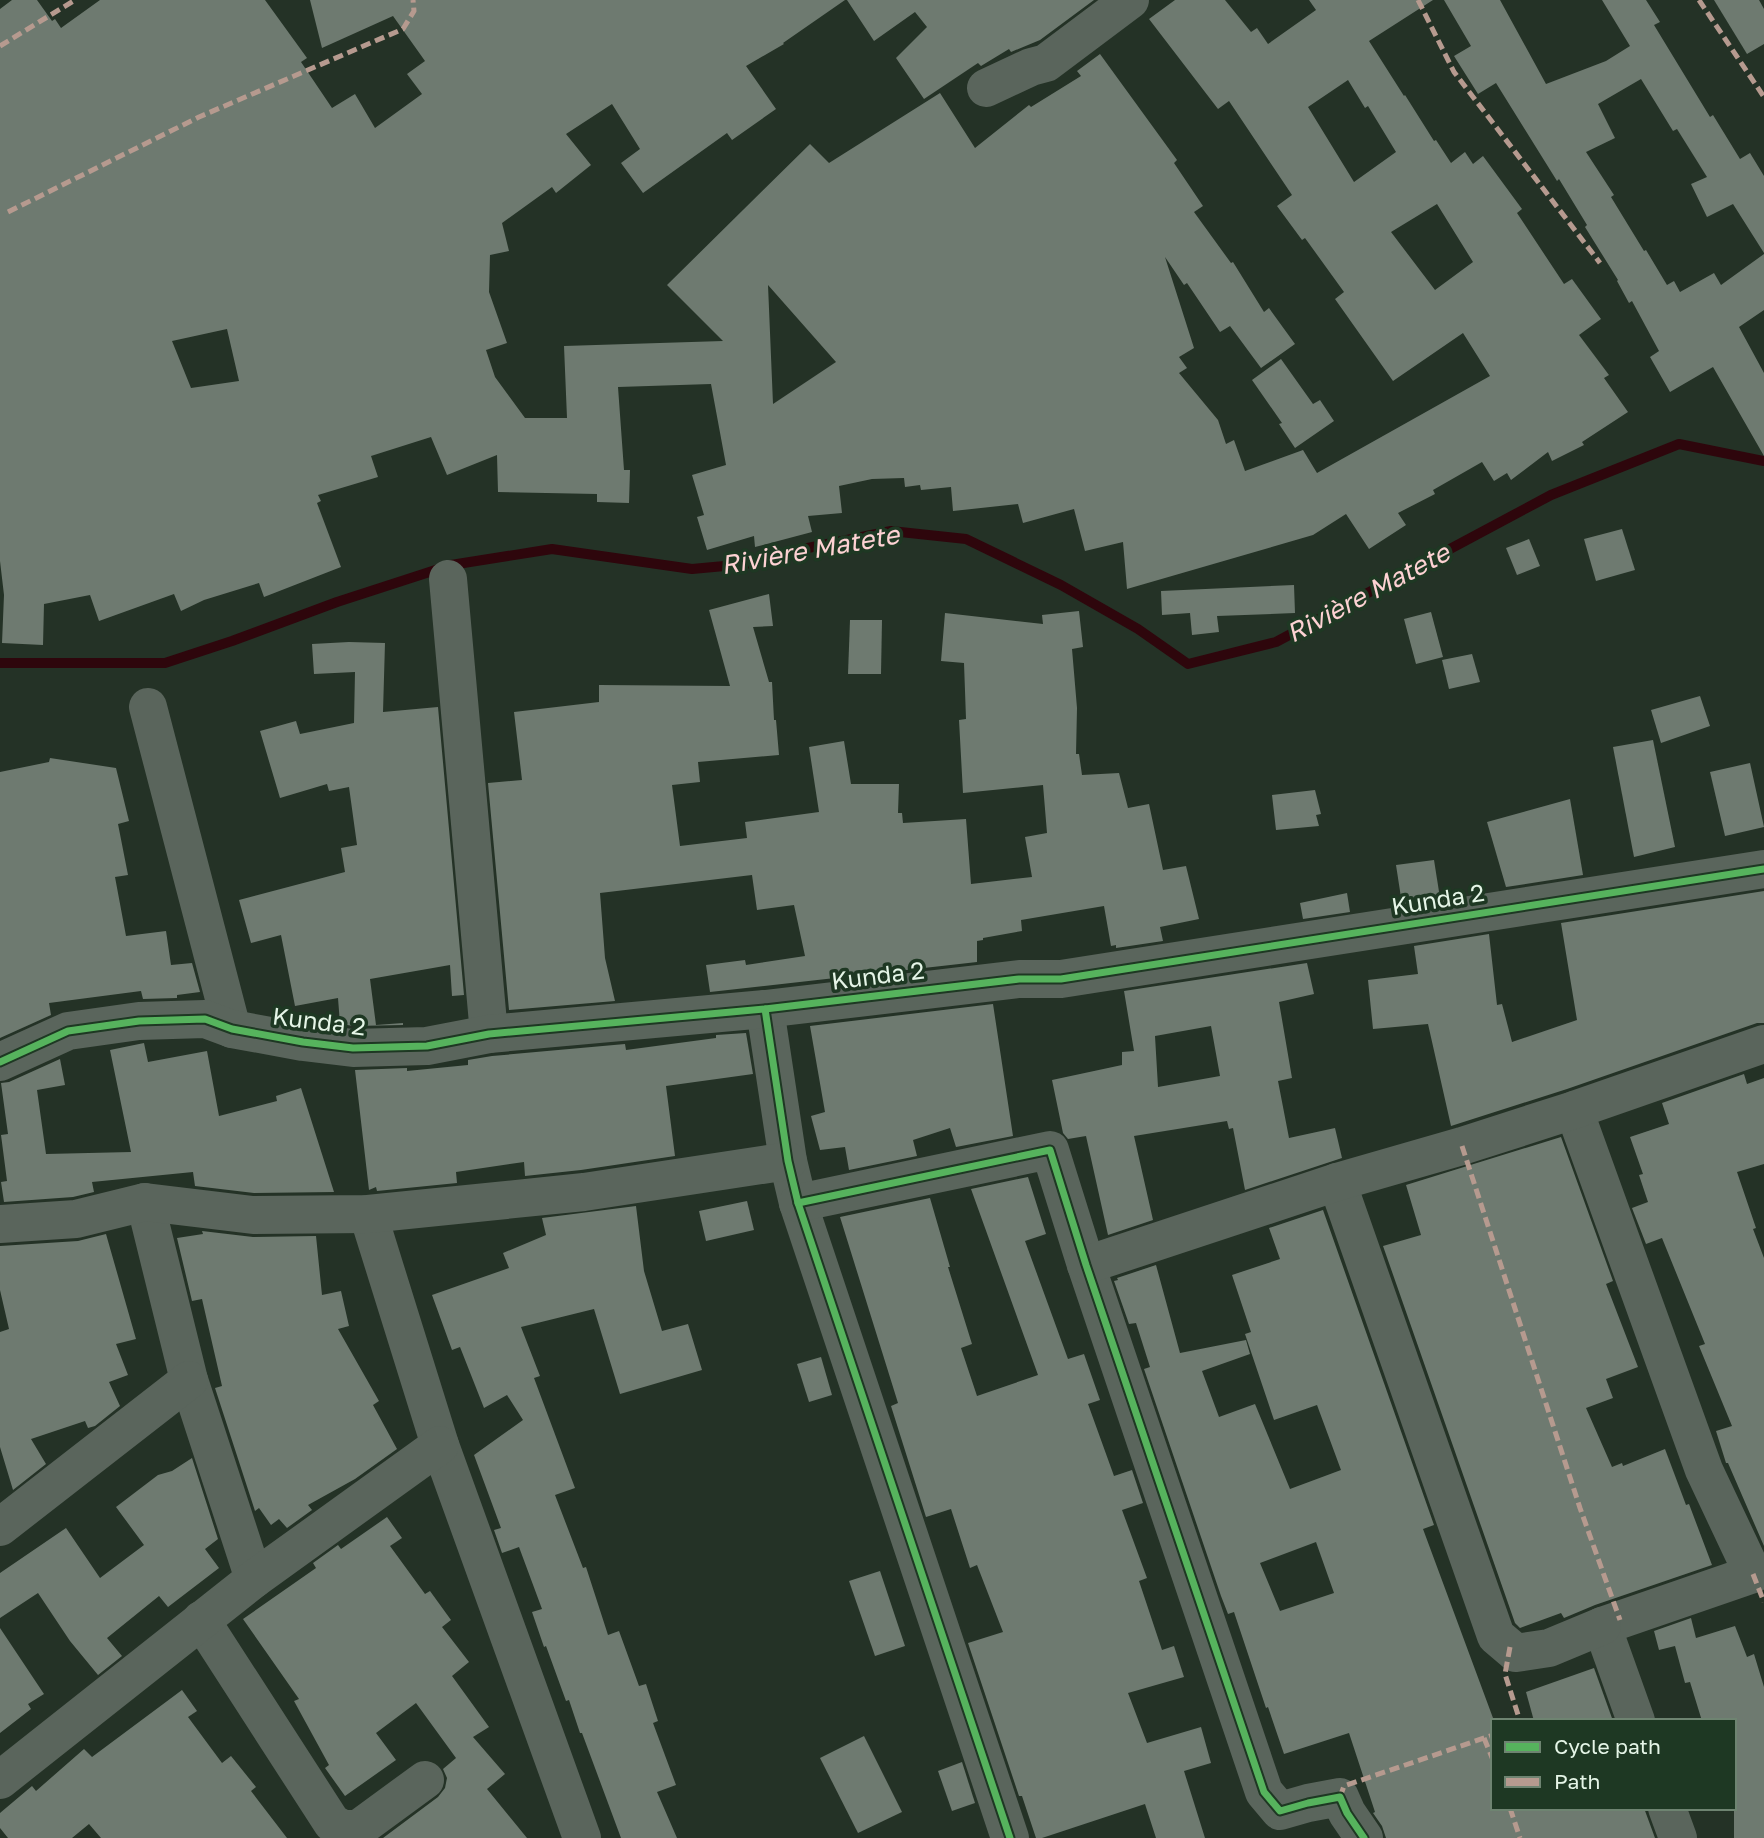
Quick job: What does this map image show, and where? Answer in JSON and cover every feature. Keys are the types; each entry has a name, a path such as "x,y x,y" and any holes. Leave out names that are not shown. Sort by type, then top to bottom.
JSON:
{"street":[{"path":"986,88 1046,63 1130,0"},
{"path":"448,579 489,1034"},
{"path":"148,707 232,1029"},
{"name":"Kunda 2","path":"0,1062 68,1031 139,1021 205,1019 232,1029 353,1048 428,1046 489,1034 765,1009 1019,979 1061,979 1764,869"},
{"path":"765,1009 788,1161 798,1203 1010,1838"},
{"path":"1086,1265 1337,1182 1574,1110 1764,1044"},
{"path":"1337,1182 1496,1636 1516,1653 1549,1648 1602,1626 1753,1574 1703,1470 1574,1110"},
{"path":"798,1203 1050,1150 1086,1265 1264,1792 1280,1811 1340,1797 1364,1838"},
{"path":"0,1224 76,1219 145,1202 253,1215 368,1214 584,1192 788,1161"},
{"path":"145,1202 189,1380 254,1578"},
{"path":"368,1214 440,1445 582,1838"},
{"path":"0,1527 189,1380"},
{"path":"0,1780 254,1578 440,1445"},
{"path":"201,1620 332,1823 343,1829 358,1829 425,1780"},
{"path":"1602,1626 1635,1719"},
{"path":"1668,1810 1678,1838"}],"building":[{"path":"12,0 37,0 52,21 55,19 61,28 100,0 265,0 307,58 301,62 332,108 355,94 375,128 422,94 407,74 425,61 393,16 322,48 310,0 845,0 784,44 746,66 776,109 732,140 727,133 643,193 621,163 640,149 612,104 566,134 591,165 556,193 552,187 502,223 509,251 490,255 489,292 507,343 486,350 495,377 525,418 567,418 564,346 723,341 667,285 810,144 829,163 940,93 975,148 1029,105 1031,107 1081,76 1077,71 1100,54 1177,160 1174,163 1203,206 1194,212 1231,263 1233,262 1264,312 1269,308 1295,344 1261,368 1230,326 1220,332 1187,283 1184,285 1165,257 1194,348 1179,357 1187,368 1179,373 1218,420 1226,444 1234,440 1245,471 1303,450 1317,473 1490,376 1463,333 1393,381 1335,299 1344,292 1305,238 1302,240 1277,206 1292,195 1229,101 1218,109 1149,19 1175,0 1225,0 1251,32 1257,28 1268,44 1316,10 1309,0 1433,0 1369,41 1451,163 1465,152 1473,164 1483,156 1522,209 1517,213 1564,284 1572,279 1601,319 1579,335 1609,375 1604,378 1628,412 1582,442 1584,445 1552,461 1548,452 1511,480 1507,473 1494,481 1482,462 1433,490 1435,494 1398,513 1406,525 1369,549 1346,514 1313,535 1127,589 1123,542 1085,551 1074,509 1023,523 1018,504 953,511 951,487 921,490 920,485 905,487 904,478 872,479 839,486 842,513 808,516 812,532 755,547 754,536 707,550 697,517 704,515 692,475 726,465 711,384 618,387 624,470 630,470 629,503 597,502 597,494 498,492 497,455 447,475 431,437 371,456 378,477 318,495 321,501 317,503 341,567 264,597 259,583 204,600 181,611 174,594 99,621 90,595 44,604 43,645 2,643 4,595 0,561 0,9","holes":["1348,80 1365,108 1368,106 1396,152 1354,182 1308,107","1437,204 1473,262 1435,290 1391,232","768,285 836,362 773,404","227,329 239,381 191,388 172,341"]},
{"path":"847,0 1094,0 1040,40 1011,52 1009,49 981,66 978,63 924,99 896,58 927,27 915,12 874,41"},
{"path":"1444,0 1500,0 1546,84 1606,61 1630,46 1602,0 1646,0 1660,22 1654,25 1710,117 1713,115 1740,159 1750,153 1764,176 1764,253 1733,204 1707,217 1691,184 1707,177 1677,129 1673,131 1641,79 1598,104 1615,138 1586,152 1667,285 1674,281 1680,292 1714,273 1721,285 1764,254 1764,310 1739,327 1764,373 1764,456 1713,367 1670,392 1650,357 1659,351 1559,179 1557,181 1496,83 1478,94 1454,56 1471,46"},
{"path":"1714,0 1759,0 1764,9 1764,44 1747,54"},
{"path":"1281,359 1313,404 1320,400 1334,421 1295,448 1279,424 1282,423 1252,380"},
{"path":"1622,529 1635,570 1596,581 1584,539"},
{"path":"1529,539 1540,566 1517,575 1506,548"},
{"path":"1294,585 1295,613 1217,616 1219,632 1192,635 1190,613 1162,615 1161,591"},
{"path":"769,594 773,626 753,627 769,682 772,682 779,755 698,762 700,782 672,785 680,846 747,838 745,822 819,812 809,747 844,741 851,784 899,784 898,813 902,813 903,823 966,819 971,884 1032,877 1025,837 1047,833 1043,785 963,793 959,720 966,719 964,663 941,661 945,613 1043,624 1042,615 1079,611 1083,647 1072,649 1077,708 1076,754 1079,754 1082,775 1119,773 1128,808 1149,804 1163,870 1186,866 1199,919 1160,927 1163,941 1116,948 1116,945 1111,946 1104,906 1021,920 1022,931 977,941 977,962 710,992 706,965 745,960 746,965 805,956 794,905 757,910 752,875 600,893 605,958 615,1001 509,1010 488,783 522,780 514,712 599,702 599,685 730,686 709,610"},
{"path":"1431,612 1443,657 1416,664 1404,619"},
{"path":"850,620 882,620 881,674 848,674"},
{"path":"385,643 383,712 438,707 464,995 452,996 450,965 370,979 376,1025 403,1025 354,1026 340,1024 338,998 295,1006 281,935 251,943 239,900 345,872 341,848 357,845 349,787 329,791 327,784 280,798 260,731 296,721 300,734 354,723 355,672 314,674 312,644"},
{"path":"1472,654 1480,682 1449,689 1442,660"},
{"path":"1700,696 1710,726 1661,743 1651,710"},
{"path":"1653,740 1675,847 1634,857 1613,747"},
{"path":"50,758 116,768 129,821 118,824 128,875 115,877 126,936 166,931 171,965 192,963 200,992 177,995 177,998 143,999 141,991 49,1003 51,1015 0,1038 0,772 49,762"},
{"path":"1750,763 1764,827 1725,836 1710,772"},
{"path":"1315,790 1321,814 1316,815 1319,826 1276,830 1272,795"},
{"path":"1570,799 1583,875 1506,887 1487,822"},
{"path":"1434,860 1440,898 1402,904 1396,865"},
{"path":"1764,891 1764,1023 1757,1023 1451,1126 1428,1024 1373,1029 1368,980 1418,974 1414,946 1489,934 1497,1005 1502,1004 1512,1042 1577,1020 1561,923"},
{"path":"1347,893 1350,912 1303,919 1300,903"},
{"path":"1307,963 1314,994 1279,1002 1292,1078 1278,1081 1289,1138 1335,1128 1342,1158 1245,1190 1233,1128 1229,1129 1227,1121 1134,1136 1153,1220 1108,1235 1086,1136 1068,1139 1063,1133 1052,1080 1122,1065 1122,1052 1134,1051 1124,991","holes":["1211,1026 1220,1076 1158,1087 1155,1036"]},
{"path":"993,1004 1013,1136 956,1147 950,1128 913,1140 917,1156 849,1170 845,1147 820,1150 811,1116 825,1112 810,1026"},
{"path":"746,1033 753,1074 666,1086 675,1156 525,1176 524,1162 456,1172 457,1183 377,1191 376,1187 369,1190 355,1070 407,1068 407,1071 468,1065 468,1060 492,1056 625,1044 626,1050 716,1038 716,1035"},
{"path":"144,1043 148,1062 207,1051 219,1116 277,1101 276,1096 301,1088 334,1192 254,1193 195,1186 193,1172 92,1182 94,1192 73,1197 4,1202 1,1182 7,1181 1,1135 8,1134 1,1083 60,1059 65,1085 37,1090 46,1154 131,1152 110,1050"},
{"path":"1744,1074 1747,1084 1764,1078 1764,1164 1737,1172 1764,1258 1764,1546 1726,1463 1716,1431 1732,1426 1699,1346 1705,1344 1662,1238 1646,1244 1632,1208 1648,1202 1639,1175 1643,1174 1630,1137 1669,1124 1662,1103"},
{"path":"1561,1137 1613,1281 1606,1284 1638,1367 1606,1379 1613,1398 1586,1408 1612,1467 1622,1463 1623,1466 1665,1449 1712,1565 1564,1618 1561,1613 1520,1628 1515,1623 1383,1246 1421,1235 1406,1185"},
{"path":"1028,1177 1046,1234 1025,1241 1068,1359 1084,1354 1100,1400 1088,1404 1114,1476 1132,1470 1143,1503 1122,1510 1147,1578 1139,1581 1162,1650 1174,1646 1184,1677 1128,1693 1147,1743 1201,1727 1211,1763 1184,1771 1205,1838 1156,1838 1145,1804 1036,1838 1022,1796 1019,1796 968,1643 1003,1632 977,1565 970,1568 951,1509 926,1517 891,1406 898,1403 840,1217 930,1198 972,1344 961,1348 977,1396 1038,1375 971,1189"},
{"path":"747,1201 754,1230 706,1241 699,1211"},
{"path":"636,1206 644,1271 662,1331 688,1324 702,1370 620,1394 594,1309 521,1327 540,1376 534,1378 575,1488 555,1495 583,1568 586,1567 608,1635 619,1631 639,1686 646,1684 658,1721 653,1723 676,1785 657,1792 677,1838 621,1838 569,1700 566,1701 546,1646 544,1647 532,1612 542,1609 519,1547 502,1553 494,1530 501,1528 474,1455 523,1420 507,1395 484,1408 460,1347 452,1350 432,1295 509,1268 503,1253 546,1235 542,1218"},
{"path":"1323,1210 1434,1525 1423,1529 1493,1718 1491,1810 1645,1810 1655,1838 1386,1838 1373,1813 1375,1812 1349,1733 1284,1754 1234,1612 1228,1614 1221,1596 1144,1369 1150,1367 1136,1323 1129,1324 1114,1281 1156,1265 1180,1353 1246,1340 1250,1354 1202,1371 1219,1417 1255,1404 1290,1489 1341,1470 1317,1405 1274,1420 1245,1334 1251,1332 1232,1275 1280,1259 1269,1228","holes":["1316,1542 1334,1593 1280,1611 1260,1563"]},
{"path":"202,1231 253,1237 316,1236 322,1295 341,1291 349,1326 338,1329 379,1401 373,1405 397,1449 355,1479 308,1505 312,1510 287,1528 279,1519 271,1525 259,1508 255,1511 215,1388 222,1386 202,1299 192,1301 177,1238 203,1234"},
{"path":"106,1234 136,1339 116,1344 128,1375 109,1382 120,1406 95,1426 88,1428 85,1421 31,1439 46,1464 13,1490 0,1447 0,1332 9,1329 0,1290 0,1246 78,1241"},
{"path":"821,1357 832,1395 809,1402 797,1364"},
{"path":"192,1458 218,1539 205,1549 219,1568 168,1607 159,1596 107,1638 122,1656 98,1675 70,1641 38,1593 0,1618 0,1573 66,1528 100,1578 144,1545 116,1507 158,1475 172,1471"},
{"path":"387,1517 402,1538 390,1546 425,1594 430,1591 451,1620 442,1627 469,1662 452,1676 489,1727 473,1737 505,1774 487,1789 527,1838 383,1838 438,1797 445,1788 447,1778 443,1769 456,1758 416,1703 376,1733 396,1760 345,1796 325,1768 329,1765 294,1701 299,1699 243,1619 316,1568 313,1563 338,1545 341,1549"},
{"path":"880,1571 905,1646 875,1656 849,1581"},
{"path":"1691,1618 1696,1638 1735,1626 1747,1657 1754,1654 1764,1687 1764,1838 1734,1838 1736,1719 1701,1719 1690,1682 1685,1683 1675,1646 1659,1650 1654,1631"},
{"path":"0,1628 44,1694 28,1704 31,1709 0,1733"},
{"path":"1594,1668 1612,1719 1533,1719 1526,1692"},
{"path":"182,1690 197,1711 188,1717 222,1763 231,1756 256,1787 251,1791 287,1838 101,1838 89,1824 72,1838 8,1838 0,1828 0,1813 32,1786 36,1791 84,1749 92,1757"},
{"path":"864,1736 902,1812 858,1833 820,1758"},
{"path":"962,1762 975,1803 952,1811 938,1771"}],"waterway":[{"name":"Rivière Matete","path":"0,663 165,663 451,565 552,549 692,569 746,564 798,550 891,531 966,539 1061,585 1138,629 1188,664 1276,642 1551,495 1679,444 1764,461"}],"marked path":[{"path":"0,46 75,0"},
{"path":"8,212 199,117 403,29 414,11 413,0"},
{"path":"1418,0 1454,72 1600,263"},
{"path":"1699,0 1764,97"},
{"path":"1462,1146 1580,1508 1620,1620"},
{"path":"1753,1574 1764,1602"},
{"path":"1510,1647 1505,1674 1519,1719"},
{"path":"1340,1797 1344,1786 1491,1736"},
{"path":"1484,1738 1491,1755"},
{"path":"1511,1810 1520,1838"}],"cycle path":[{"path":"0,1062 68,1031 139,1021 205,1019 232,1029 353,1048 427,1046 489,1034 765,1009 1019,979 1061,979 1764,869"},
{"path":"765,1009 788,1161 798,1203 1010,1838"},
{"path":"798,1203 1050,1150 1086,1265 1264,1792 1280,1811 1340,1797 1364,1838"}]}
